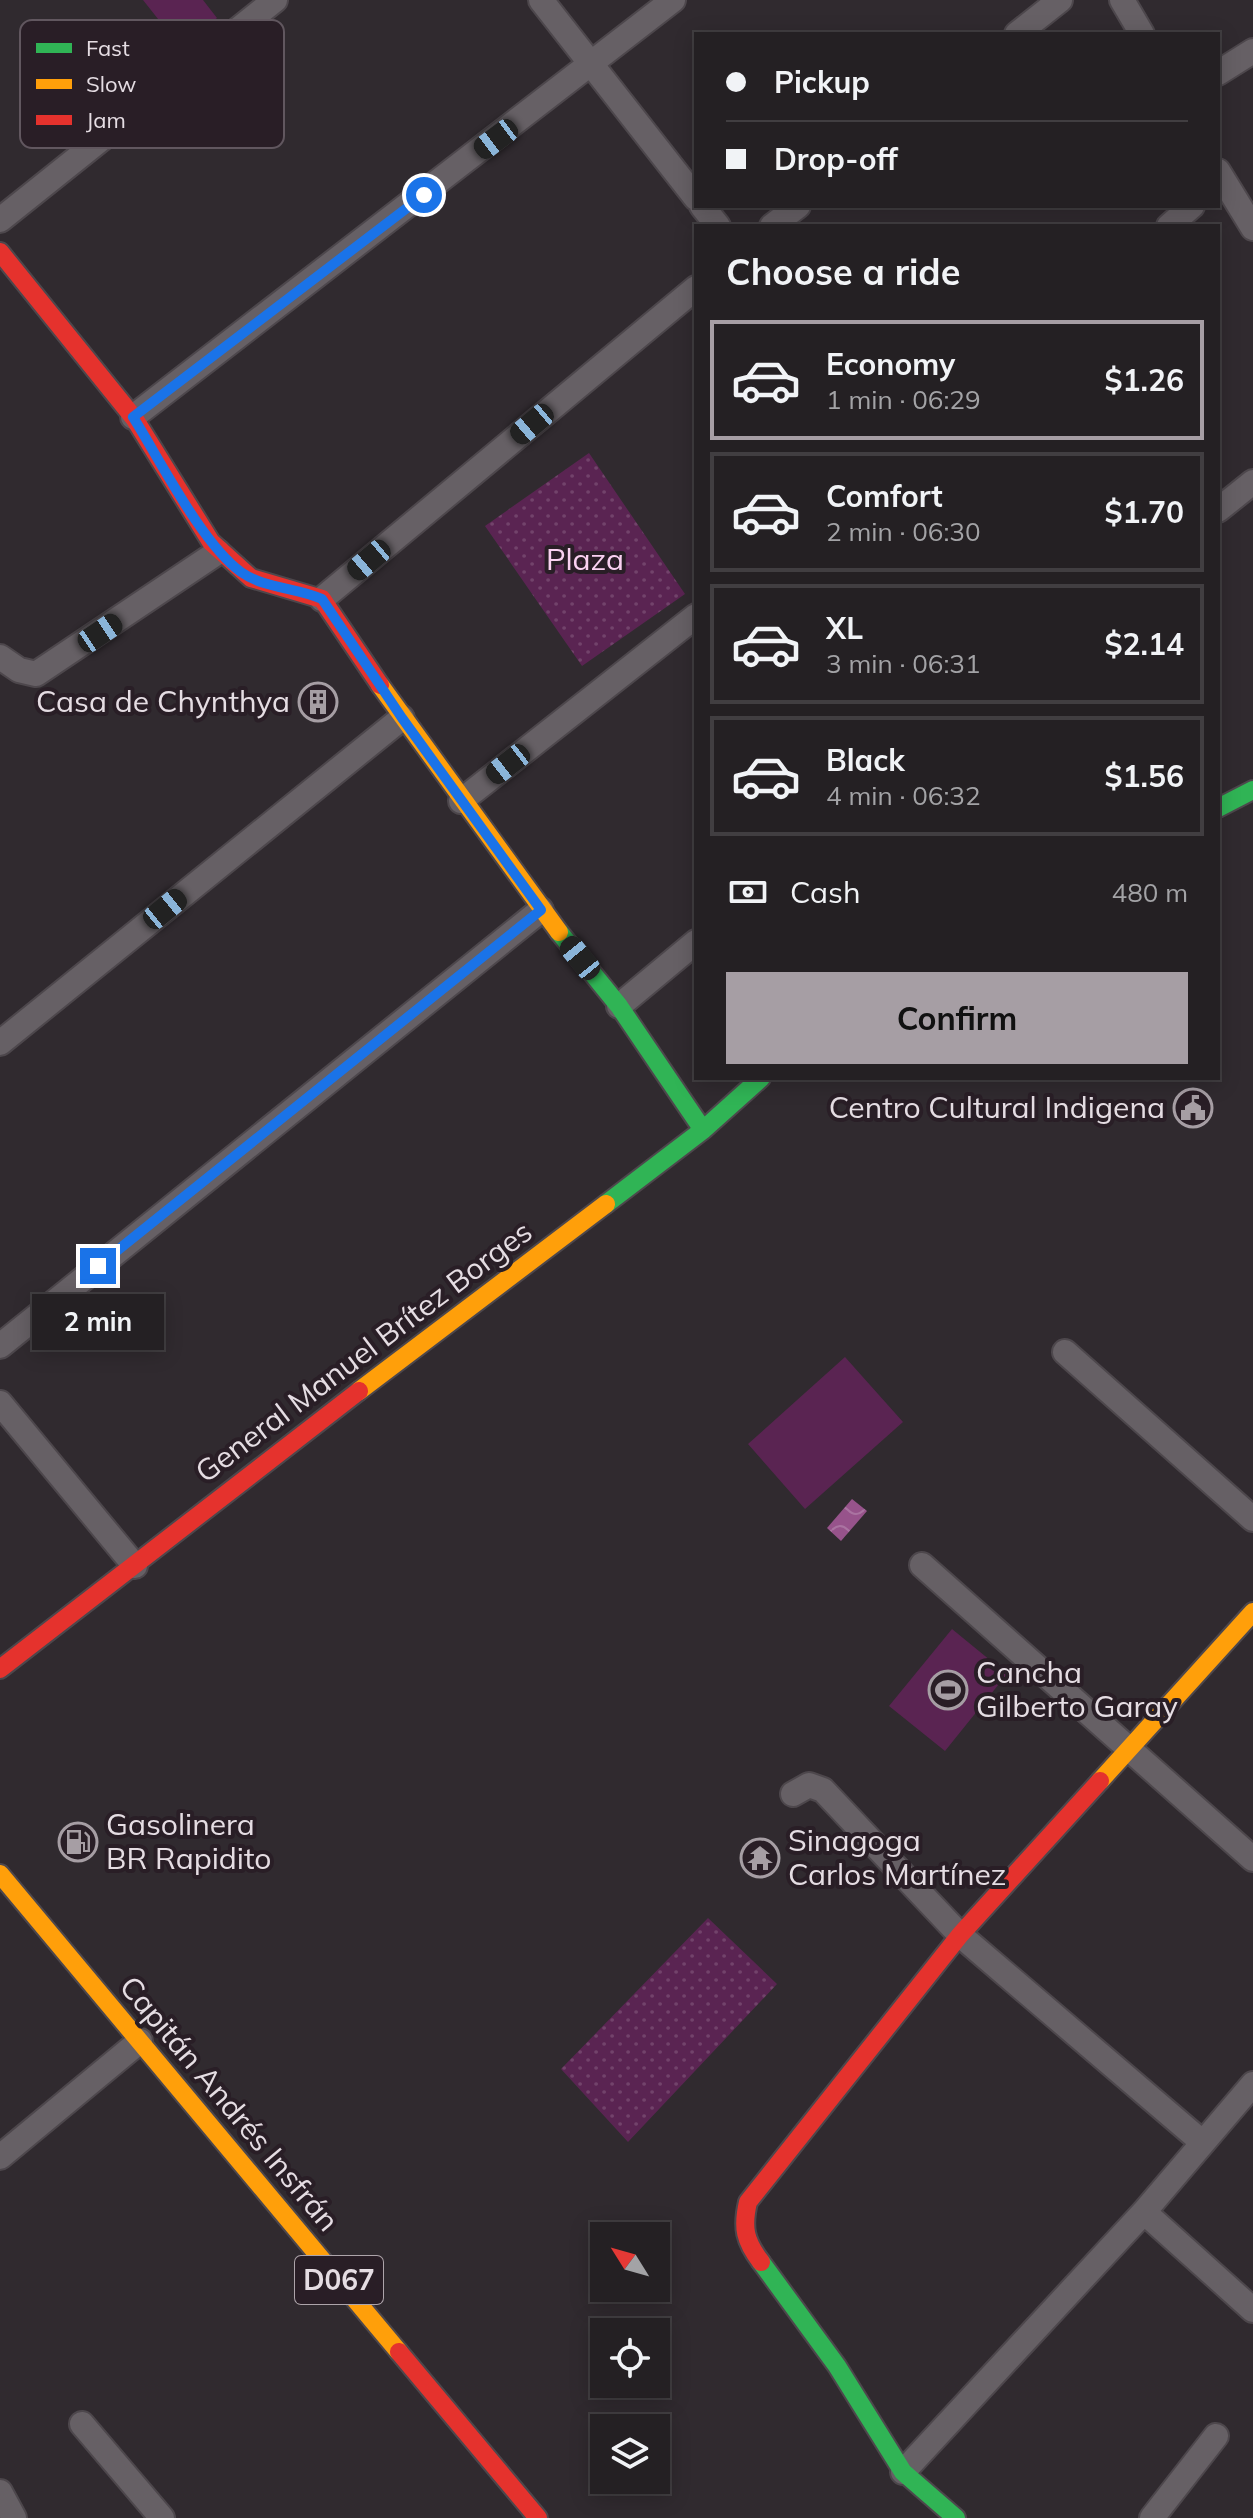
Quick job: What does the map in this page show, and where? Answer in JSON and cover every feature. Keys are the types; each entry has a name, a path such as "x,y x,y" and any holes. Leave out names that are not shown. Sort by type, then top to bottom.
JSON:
{"street":[{"path":"250,20 275,0"},
{"path":"541,0 694,195"},
{"path":"133,417 593,65 673,0"},
{"path":"1020,32 1060,0"},
{"path":"1122,0 1141,32"},
{"path":"1220,72 1253,51"},
{"path":"0,220 90,148"},
{"path":"1220,178 1253,228"},
{"path":"704,208 716,224"},
{"path":"775,224 795,208"},
{"path":"1171,224 1190,208"},
{"path":"0,252 133,417 218,552 242,573 271,586 302,590 322,599 461,801 541,910 619,1006 703,1130"},
{"path":"322,599 694,290"},
{"path":"1220,508 1253,482"},
{"path":"0,657 19,670 36,674 218,552"},
{"path":"461,801 694,618"},
{"path":"0,1043 402,718"},
{"path":"1220,807 1253,790"},
{"path":"0,1346 541,910"},
{"path":"619,1006 694,944"},
{"name":"General Manuel Brítez Borges","path":"0,1669 135,1566 176,1530 703,1130 759,1080"},
{"path":"1065,1352 1253,1519"},
{"path":"0,1403 135,1566"},
{"path":"922,1565 1253,1859"},
{"path":"956,2518 903,2472 837,2366 747,2244 743,2222 748,2202 960,1935 1128,1746 1253,1612"},
{"path":"793,1794 809,1785 823,1790 960,1935 1202,2142"},
{"name":"Capitán Andrés Insfrán","path":"0,1874 538,2518"},
{"path":"0,2157 140,2041"},
{"path":"903,2472 1144,2212 1253,2084"},
{"path":"1144,2212 1253,2310"},
{"path":"82,2424 162,2518"},
{"path":"1152,2518 1216,2436"},
{"path":"0,2492 14,2518"}],"green space":[{"path":"143,0 203,0 217,18 215,20 159,20"},
{"name":"Plaza","path":"589,453 685,594 582,666 485,526"},
{"path":"845,1357 903,1422 805,1509 748,1444"},
{"name":"Cancha Gilberto Garay","path":"952,1629 1007,1674 945,1751 889,1706"},
{"path":"708,1918 777,1984 628,2142 561,2069"}],"water":[{"path":"852,1499 867,1511 841,1541 827,1528"}],"traffic: fast":[{"path":"1220,807 1253,790"},
{"path":"559,932 619,1006 703,1130"},
{"path":"606,1204 703,1130 759,1080"},
{"path":"761,2262 837,2366 903,2472 956,2518"}],"traffic: slow":[{"path":"380,685 559,932"},
{"path":"359,1391 606,1204"},
{"path":"1100,1781 1253,1612"},
{"path":"0,1874 399,2352"}],"traffic: jam":[{"path":"0,252 134,418 211,542 251,578 322,599 380,685"},
{"path":"0,1669 359,1391"},
{"path":"761,2262 746,2234 748,2202 960,1935 1100,1781"},
{"path":"399,2352 538,2518"}],"place":[{"name":"Casa de Chynthya","path":"318,702"},
{"name":"Centro Cultural Indigena","path":"1193,1108"},
{"name":"Cancha Gilberto Garay","path":"948,1690"},
{"name":"Gasolinera BR Rapidito","path":"78,1842"},
{"name":"Sinagoga Carlos Martínez","path":"760,1858"}],"route":[{"path":"98,1266 541,910 402,718 322,599 302,590 271,586 242,573 218,552 133,417 424,195"}]}
